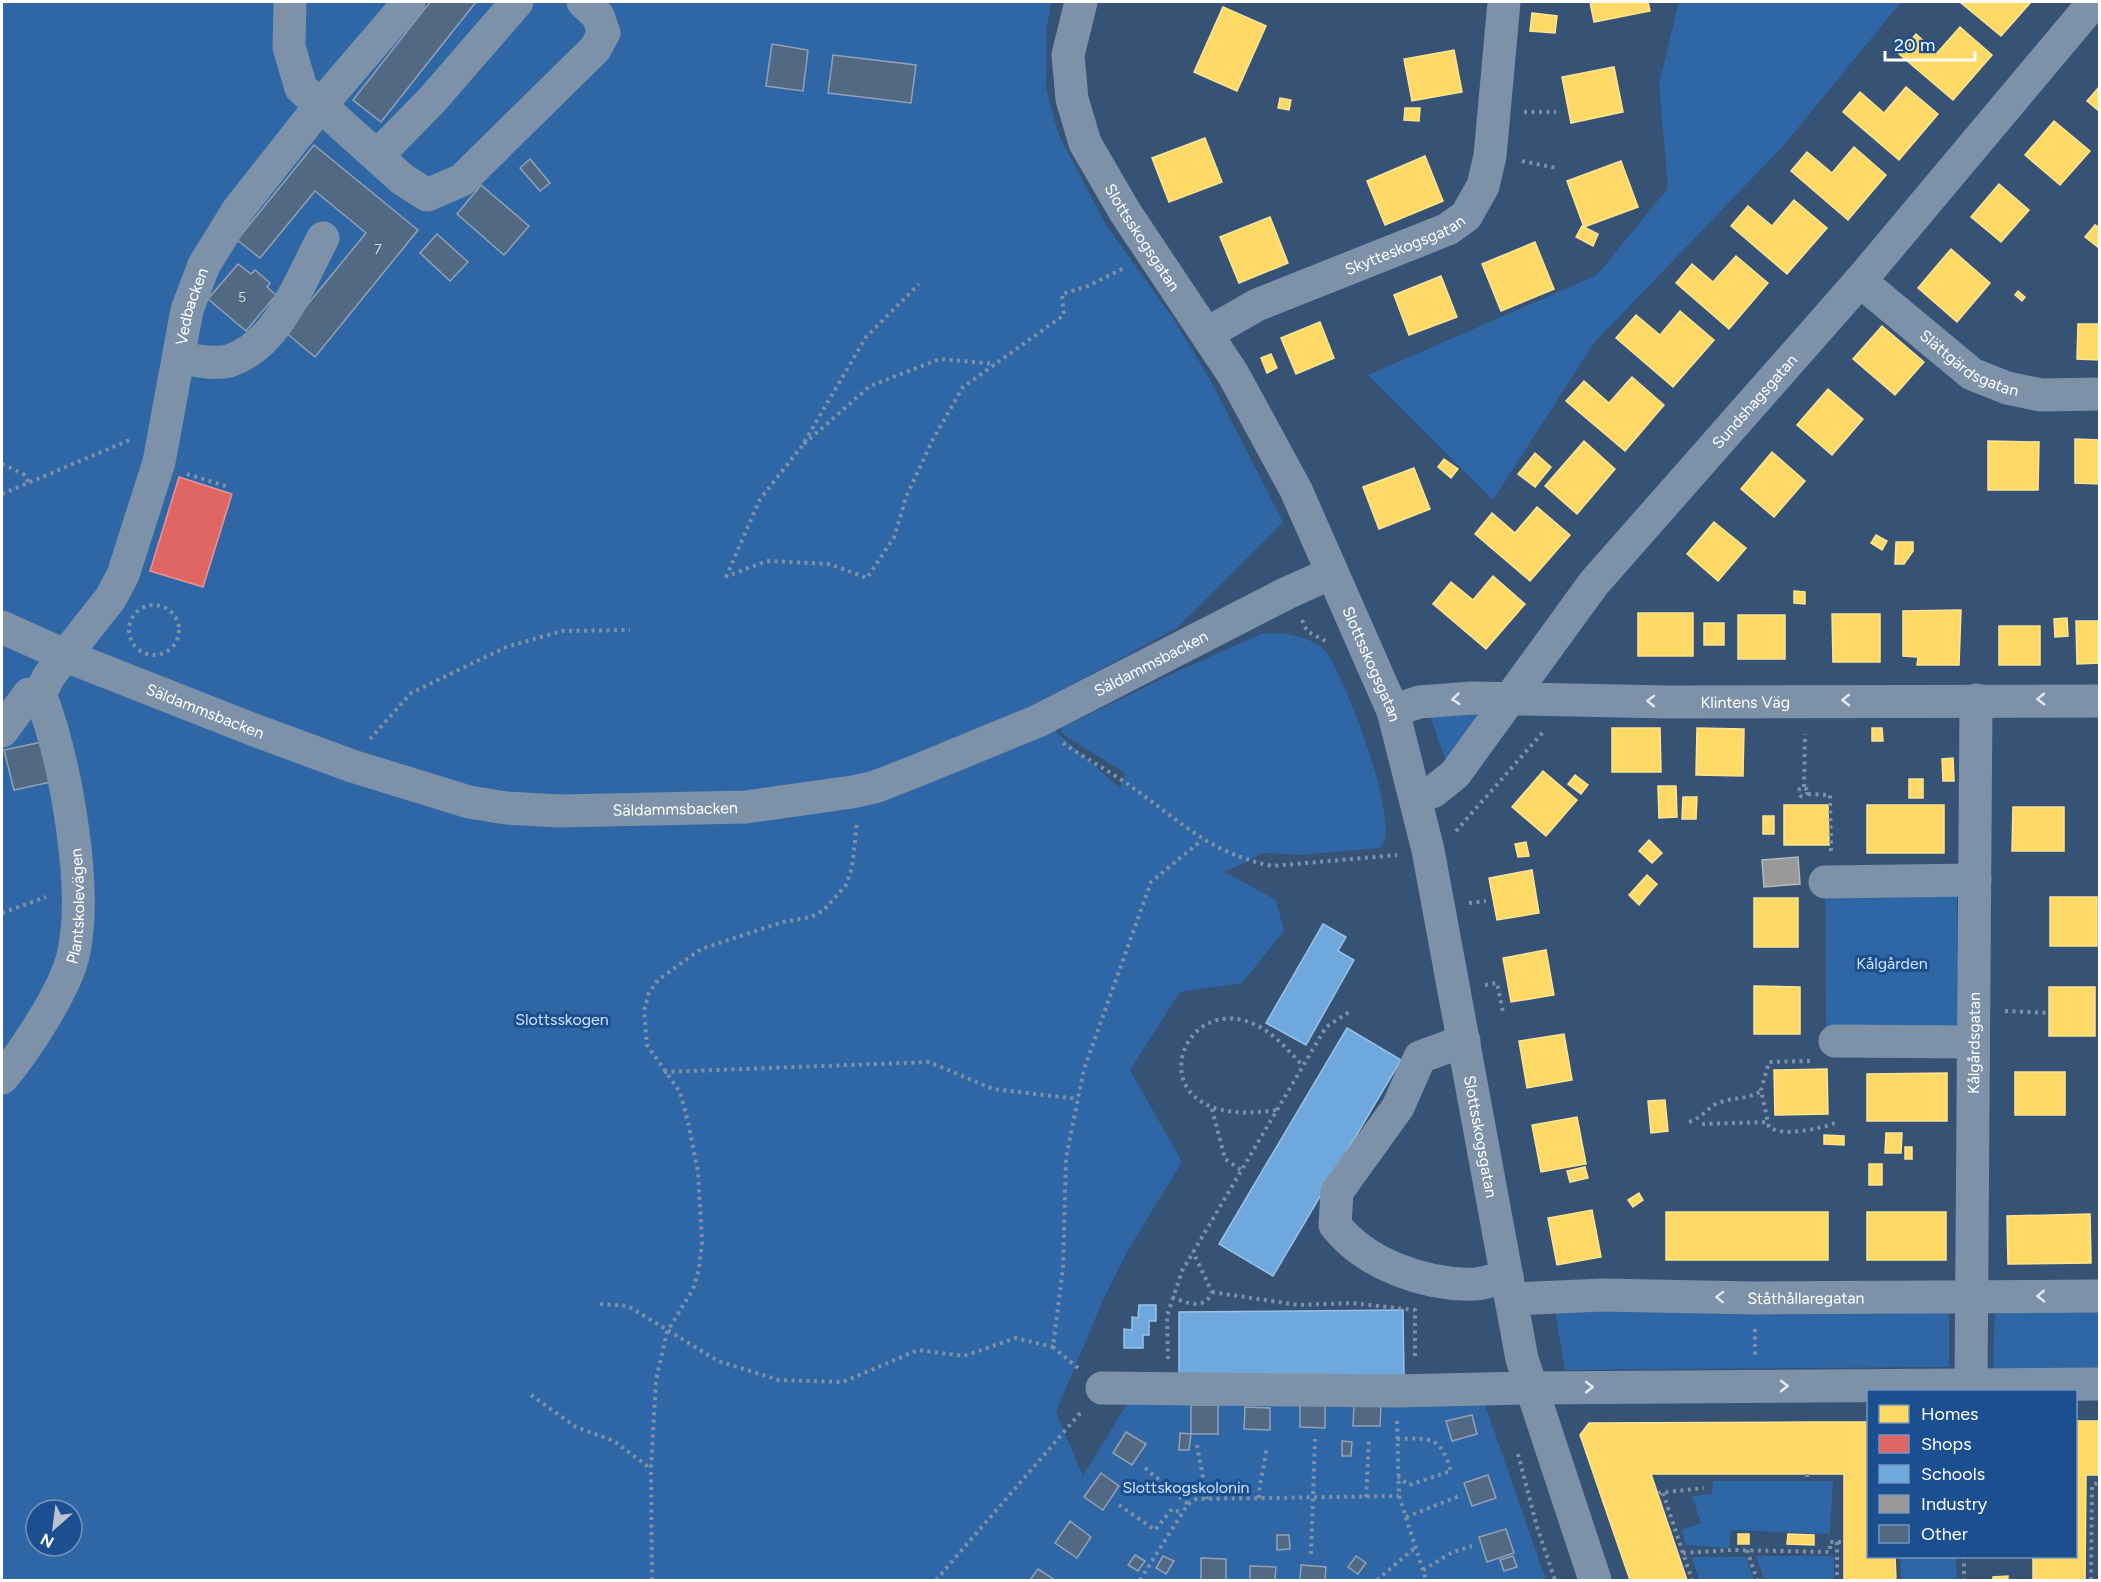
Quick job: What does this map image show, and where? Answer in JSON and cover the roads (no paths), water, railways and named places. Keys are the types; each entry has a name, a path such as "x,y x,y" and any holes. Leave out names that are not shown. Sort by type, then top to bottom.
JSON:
{"street":[{"path":"290,2 289,47 301,88 402,179 427,195 462,180 595,49 604,33 598,16 583,2"},
{"name":"Vedbacken","path":"66,656 110,599 123,575 158,465 187,310 204,266 238,210 320,106 409,2"},
{"path":"377,156 432,100 517,2"},
{"name":"Slottsskogsgatan","path":"1081,2 1068,55 1072,99 1085,143 1153,253 1208,333 1296,489 1393,711 1416,798 1464,1041 1522,1359 1595,1581"},
{"name":"Skytteskogsgatan","path":"1208,333 1257,305 1448,229 1466,216 1483,186 1490,156 1504,2"},
{"name":"Sundshagsgatan","path":"1416,798 1434,791 1455,774 1594,583 1860,281 2096,4"},
{"path":"179,358 228,362 247,352 267,335 285,312 322,238"},
{"name":"Slättgärdsgatan","path":"1860,281 1972,374 2007,388 2041,395 2100,394"},
{"name":"Säldammsbacken","path":"2,627 66,656 352,766 469,802 506,808 622,810 746,807 852,792 886,783 1038,721 1287,593 1332,573"},
{"path":"2,730 29,694 40,694 66,656"},
{"name":"Plantskolevägen","path":"2,1078 43,1017 65,978 73,955 76,926 75,855 67,800 53,729 40,694"},
{"name":"Klintens Väg","path":"1393,711 1419,702 1472,698 1560,701 2100,701"},
{"name":"Kålgårdsgatan","path":"1971,1385 1976,700"},
{"path":"1829,882 1975,880"},
{"name":"Ståthållaregatan","path":"1464,1041 1420,1057 1398,1107 1338,1192 1335,1225 1347,1240 1368,1254 1418,1276 1509,1288 1602,1295 1755,1298 2100,1296"},
{"path":"1824,1051 1973,1042"},
{"path":"1102,1388 1406,1400 1530,1388 2100,1384"}],"park label":[{"name":"Kålgården","path":"1892,963"},
{"name":"Slottsskogen","path":"562,1019"},
{"name":"Slottskogskolonin","path":"1186,1487"}]}
